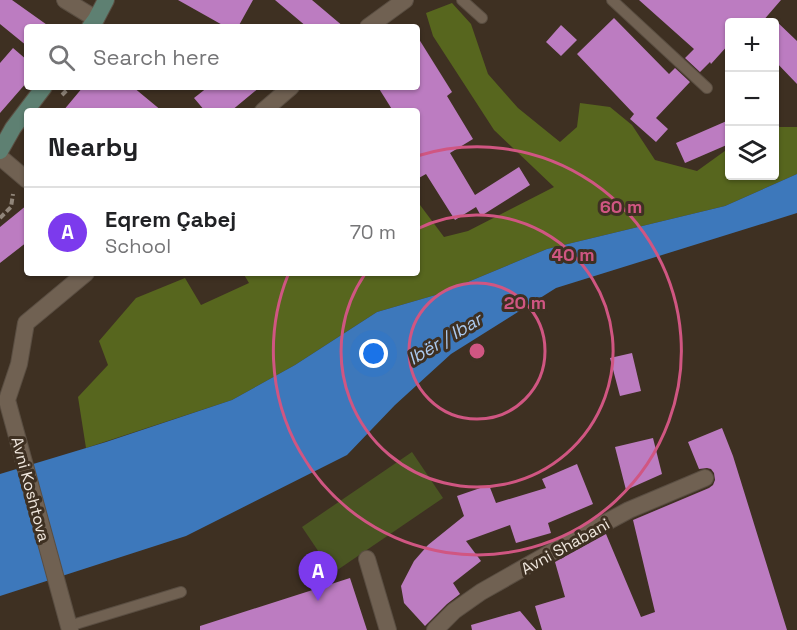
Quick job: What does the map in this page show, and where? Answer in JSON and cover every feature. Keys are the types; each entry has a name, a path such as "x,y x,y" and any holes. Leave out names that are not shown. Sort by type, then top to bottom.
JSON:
{"main road":[{"path":"93,23 106,0"},
{"path":"28,108 42,90"},
{"path":"0,151 24,113"}],"street":[{"path":"65,0 93,23"},
{"path":"372,24 405,0"},
{"path":"266,108 288,90"},
{"path":"0,157 24,177"},
{"name":"Avni Koshtova","path":"70,628 3,402 19,364 26,323 82,276"},
{"name":"Avni Shabani","path":"435,630 454,611 481,592 562,546 629,510 705,478"},
{"path":"367,559 388,630"}],"lane":[{"path":"462,0 482,18"},
{"path":"612,0 707,88"},
{"path":"70,628 181,592"}],"green space":[{"path":"452,3 471,24 488,74 518,108 560,142 577,127 580,103 610,107 632,125 655,160 697,171 725,151 725,180 779,180 779,127 797,127 797,174 725,206 547,249 439,294 377,312 295,365 232,400 86,448 78,397 108,365 99,341 136,298 185,278 201,305 249,283 245,276 420,276 420,205 444,237 468,231 554,187 494,130 433,36 426,13"},
{"path":"412,452 443,498 333,573 302,527"}],"water":[{"name":"Ibër / Ibar","path":"797,174 797,213 556,288 451,354 395,405 347,455 186,536 0,596 0,474 232,400 295,365 377,312 439,294 547,249 725,206"}],"building":[{"path":"0,0 12,0 46,24 24,24 24,44 0,24"},
{"path":"178,0 253,0 240,24 221,24"},
{"path":"275,0 312,0 340,24 303,24"},
{"path":"639,0 781,0 765,18 725,18 725,48 700,72 685,58 694,49"},
{"path":"614,18 669,74 675,68 690,82 656,118 668,129 656,142 630,119 634,114 577,54"},
{"path":"779,24 797,41 797,84 779,65"},
{"path":"561,25 577,40 561,56 546,42"},
{"path":"420,41 452,92 447,96 473,139 450,153 475,195 519,167 530,185 481,216 476,207 455,220 426,174 420,177 420,108 391,108 380,90 420,90"},
{"path":"13,48 24,57 24,85 0,113 0,63"},
{"path":"80,90 137,90 158,108 66,108"},
{"path":"204,90 256,90 235,108 202,108 194,98"},
{"path":"725,122 725,146 685,163 676,143"},
{"path":"24,207 24,244 0,263 0,227"},
{"path":"632,353 641,391 620,396 610,358"},
{"path":"722,428 733,456 787,630 542,630 535,606 565,597 555,562 606,534 641,617 655,612 633,520 713,485 714,473 711,469 699,469 688,442"},
{"path":"653,438 662,474 626,490 615,447"},
{"path":"577,464 593,504 548,523 551,533 516,543 510,525 466,541 481,561 453,583 460,594 425,626 404,603 401,586 414,561 428,545 464,516 457,496 489,485 496,503 546,488 542,479"},
{"path":"350,578 367,630 200,630 200,626"},
{"path":"520,611 536,630 472,630 471,625"}],"place":[{"name":"Eqrem Çabej","path":"318,601"}]}
